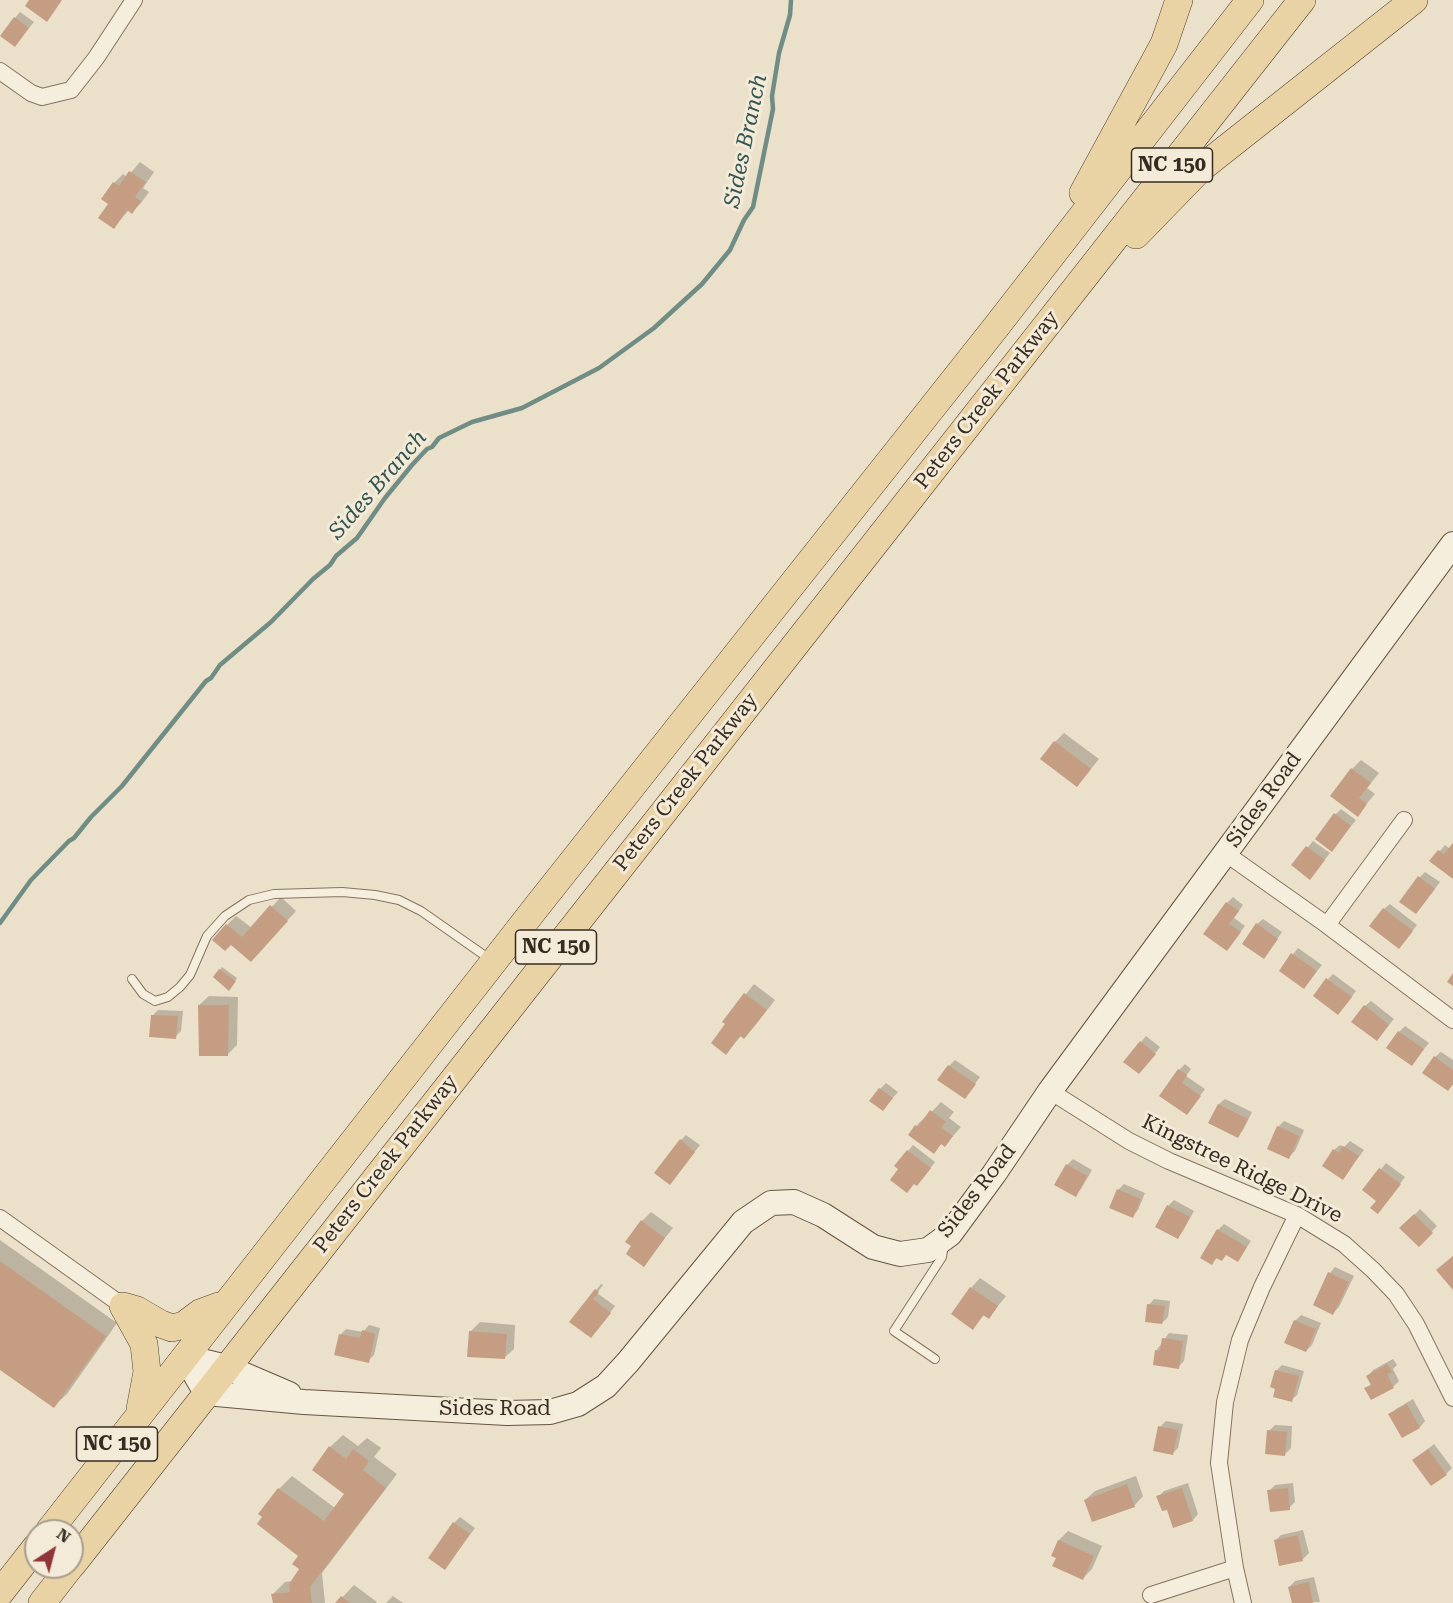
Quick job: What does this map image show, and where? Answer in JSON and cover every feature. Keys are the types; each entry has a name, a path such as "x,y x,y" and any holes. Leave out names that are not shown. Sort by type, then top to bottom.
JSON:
{"main road":[{"path":"996,327 1092,179 1164,44 1179,0"},
{"name":"Peters Creek Parkway","path":"58,1519 494,962 996,327 1250,0"},
{"name":"Peters Creek Parkway","path":"84,1549 1302,0"},
{"path":"1042,330 1102,272 1200,169 1414,0"},
{"path":"123,1306 137,1310 172,1328 184,1325 200,1313 226,1304"},
{"path":"123,1306 144,1344 147,1372 138,1417"},
{"path":"74,1519 92,1476"},
{"path":"0,1593 24,1562"},
{"path":"11,1603 29,1579"},
{"name":"Peters Creek Parkway","path":"42,1603 61,1579"}],"street":[{"path":"0,71 31,93 42,97 71,90 96,58 134,0"},
{"name":"Sides Road","path":"206,1393 304,1402 507,1413 550,1412 578,1404 606,1386 743,1222 771,1203 794,1202 823,1215 873,1247 900,1254 928,1250 950,1234 1050,1091 1453,544"},
{"path":"1327,925 1404,820"},
{"path":"1225,853 1327,925 1453,1020"},
{"name":"Kingstree Ridge Drive","path":"1050,1091 1149,1151 1297,1215 1344,1244 1373,1269 1396,1294 1416,1324 1453,1398"},
{"path":"1243,1603 1234,1568 1219,1463 1225,1402 1240,1340 1262,1287 1297,1215"},
{"path":"0,1218 123,1306"},
{"path":"185,1357 206,1393"},
{"name":"Sides Road","path":"185,1357 226,1367 304,1402"},
{"path":"1151,1595 1234,1568"}],"lane":[{"path":"132,979 143,994 155,1001 168,997 190,975 207,936 225,916 249,900 274,894 342,891 399,900 421,911 494,962"},
{"path":"935,1359 894,1331 942,1257 944,1238"}],"building":[{"path":"29,0 62,0 47,22 25,6"},
{"path":"14,17 29,28 15,47 0,36"},
{"path":"129,171 146,182 135,197 141,201 132,214 127,210 114,229 98,218 108,204 101,199 113,182 119,186"},
{"path":"1054,741 1091,769 1077,787 1040,759"},
{"path":"1351,768 1371,783 1359,798 1367,804 1358,817 1330,796"},
{"path":"1334,813 1351,826 1332,852 1315,839"},
{"path":"1453,843 1453,879 1429,861 1438,850 1444,854"},
{"path":"1306,846 1325,860 1310,880 1291,865"},
{"path":"1418,876 1435,889 1416,914 1399,902"},
{"path":"1226,902 1239,911 1229,924 1241,932 1227,951 1203,934"},
{"path":"270,905 288,921 251,962 231,945 225,951 212,940 226,924 242,937"},
{"path":"1383,908 1413,931 1399,949 1369,926"},
{"path":"1256,923 1278,939 1264,959 1242,944"},
{"path":"1291,953 1317,971 1304,989 1279,971"},
{"path":"219,969 236,981 229,991 213,977"},
{"path":"1453,973 1453,986 1447,982"},
{"path":"1326,978 1352,997 1338,1015 1313,996"},
{"path":"744,993 767,1010 744,1039 740,1036 726,1055 711,1043 725,1024 722,1022"},
{"path":"198,1005 229,1005 228,1056 199,1056"},
{"path":"1364,1005 1389,1025 1377,1041 1351,1022"},
{"path":"151,1015 178,1016 176,1039 149,1037"},
{"path":"1398,1031 1424,1049 1412,1066 1386,1048"},
{"path":"1140,1041 1156,1054 1139,1074 1123,1062"},
{"path":"1434,1056 1453,1070 1453,1084 1448,1091 1422,1073"},
{"path":"948,1065 976,1084 965,1099 937,1080"},
{"path":"1178,1069 1187,1075 1182,1083 1201,1096 1187,1115 1159,1096"},
{"path":"879,1088 893,1098 883,1111 869,1101"},
{"path":"1218,1104 1248,1119 1238,1138 1208,1123"},
{"path":"930,1110 946,1122 941,1127 953,1136 945,1147 941,1144 934,1154 908,1135 915,1125 918,1127"},
{"path":"1277,1126 1299,1136 1289,1159 1267,1149"},
{"path":"680,1139 695,1152 670,1185 654,1173"},
{"path":"1343,1146 1359,1156 1343,1180 1322,1166 1333,1149 1339,1153"},
{"path":"907,1150 931,1168 917,1186 914,1184 907,1193 890,1180 898,1169 894,1166"},
{"path":"1066,1164 1087,1176 1076,1197 1054,1185"},
{"path":"1379,1168 1401,1184 1378,1214 1370,1208 1376,1201 1362,1190"},
{"path":"1117,1189 1141,1199 1133,1218 1109,1208"},
{"path":"1167,1205 1190,1217 1178,1239 1155,1227"},
{"path":"1414,1214 1433,1233 1419,1247 1399,1228"},
{"path":"641,1220 665,1238 644,1267 626,1254 631,1246 625,1242"},
{"path":"1217,1229 1247,1247 1238,1262 1226,1255 1222,1261 1216,1258 1212,1265 1200,1258"},
{"path":"1453,1256 1453,1290 1436,1270"},
{"path":"0,1261 106,1336 54,1408 0,1370"},
{"path":"1328,1272 1349,1282 1333,1315 1313,1305"},
{"path":"970,1287 998,1306 989,1319 983,1315 973,1330 951,1314"},
{"path":"595,1289 599,1292 593,1299 611,1313 591,1338 569,1322"},
{"path":"1147,1304 1165,1306 1162,1324 1145,1322"},
{"path":"1294,1320 1316,1329 1306,1352 1284,1343"},
{"path":"362,1330 375,1334 369,1363 334,1355 339,1334 360,1338"},
{"path":"469,1331 507,1334 505,1359 467,1357"},
{"path":"1162,1338 1183,1341 1179,1369 1153,1365 1155,1350 1160,1351"},
{"path":"1387,1364 1392,1372 1387,1374 1394,1388 1371,1400 1364,1388 1371,1385 1366,1376"},
{"path":"1275,1370 1299,1376 1292,1402 1273,1397 1275,1389 1270,1387"},
{"path":"1407,1404 1420,1428 1402,1438 1388,1414"},
{"path":"1158,1426 1178,1430 1173,1455 1153,1451"},
{"path":"1267,1430 1287,1432 1285,1456 1265,1454"},
{"path":"329,1446 346,1459 353,1449 369,1461 363,1470 386,1488 310,1587 312,1603 273,1603 271,1594 290,1592 289,1584 299,1569 292,1564 298,1556 257,1524 262,1517 258,1514 278,1488 324,1521 344,1494 312,1470"},
{"path":"1428,1449 1447,1475 1431,1486 1412,1460"},
{"path":"1127,1484 1135,1507 1092,1522 1084,1500"},
{"path":"1182,1488 1193,1521 1173,1528 1167,1510 1162,1511 1156,1496"},
{"path":"1288,1488 1290,1510 1270,1512 1267,1490"},
{"path":"453,1522 470,1534 445,1570 428,1558"},
{"path":"1298,1535 1303,1561 1279,1566 1274,1540"},
{"path":"1058,1540 1094,1556 1083,1580 1052,1566 1056,1558 1051,1556"},
{"path":"1309,1582 1313,1603 1292,1603 1288,1587"},
{"path":"341,1596 350,1603 335,1603"}],"waterway":[{"name":"Sides Branch","path":"0,923 31,880 122,786 220,665 271,622 357,538 412,465 439,438 472,422 522,408 599,368 654,328 702,284 730,250 744,220 753,207 773,109 772,96 779,53 790,15 791,0"}]}
